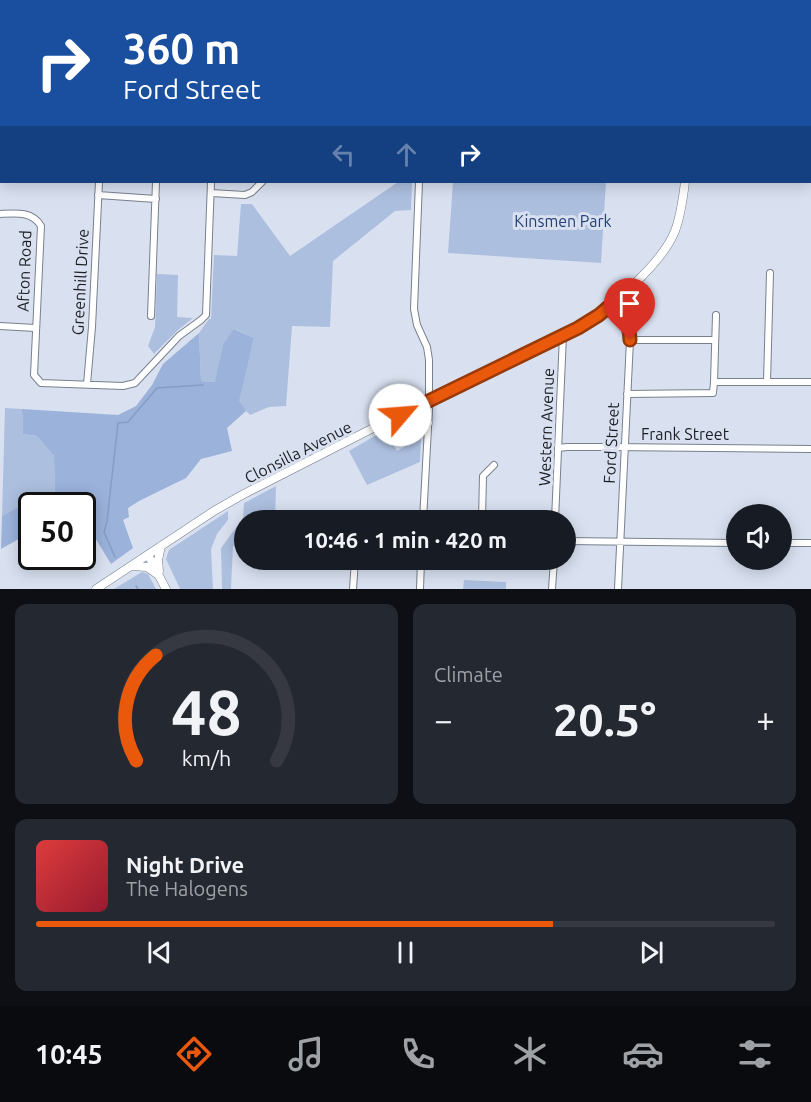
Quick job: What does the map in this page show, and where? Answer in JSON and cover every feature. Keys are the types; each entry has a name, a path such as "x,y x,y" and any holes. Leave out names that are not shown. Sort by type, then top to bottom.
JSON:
{"main road":[{"name":"Clonsilla Avenue","path":"96,589 242,495 592,319 613,303 650,268 664,251 675,232 685,183"},
{"path":"408,411 428,423"},
{"path":"161,546 158,560 161,578"},
{"path":"148,555 166,589"},
{"path":"131,566 147,567 161,578"}],"street":[{"name":"Greenhill Drive","path":"87,384 99,183"},
{"path":"151,316 156,183"},
{"path":"211,183 211,193 245,195 261,183"},
{"path":"419,183 414,309 417,325 428,353 428,423 423,510"},
{"name":"Afton Road","path":"0,214 28,214 37,219 41,226 34,375 41,383 132,385 179,336 206,315 211,193"},
{"path":"98,195 156,199"},
{"path":"767,382 770,273"},
{"name":"Ford Street","path":"613,303 625,318 629,327 630,340 618,589"},
{"path":"627,394 713,393 716,315"},
{"name":"Afton Road","path":"0,326 35,328"},
{"name":"Western Avenue","path":"555,510 563,335"},
{"path":"630,340 715,340"},
{"path":"714,382 811,382"},
{"name":"Frank Street","path":"558,448 811,449"},
{"path":"482,510 483,476 494,465"},
{"path":"576,541 726,543"},
{"path":"792,543 811,543"},
{"path":"353,589 354,570"},
{"path":"420,589 421,570"},
{"path":"552,589 553,570"}],"green space":[{"path":"397,183 412,183 411,210 395,211 333,261 330,327 292,326 286,406 269,407 250,415 238,401 254,338 235,329 223,344 216,382 201,381 199,333 211,319 214,255 237,256 241,204 252,204 290,256"},
{"name":"Kinsmen Park","path":"453,183 606,183 601,263 448,253"},
{"path":"157,274 178,275 177,317 193,318 154,354 148,346 155,327"},
{"path":"5,408 22,409 23,434 37,436 54,456 55,492 18,492 18,507 2,516"},
{"path":"385,430 397,451 421,437 420,462 367,485 349,451"},
{"path":"276,486 275,510 244,510 244,503"},
{"path":"228,511 228,520 217,534 211,549 213,589 180,589 166,559 169,550"},
{"path":"234,530 231,589 222,589 221,548"},
{"path":"142,572 148,574 156,589 114,589"},
{"path":"464,580 506,582 506,589 463,589"}],"shaded area":[{"path":"234,329 254,338 239,401 246,411 227,428 232,451 201,459 186,478 128,508 129,517 123,520 133,548 111,564 96,539 96,492 55,492 54,456 37,436 23,434 22,409 118,415 136,406 152,385 163,364 199,333 201,381 215,382 223,344"},
{"path":"18,507 18,539 1,549 2,516"}],"waterway":[{"path":"115,557 104,532 118,423 128,422 157,388 203,385"}],"route":[{"path":"400,415 578,328 613,303 625,318 629,327 630,340"}]}
